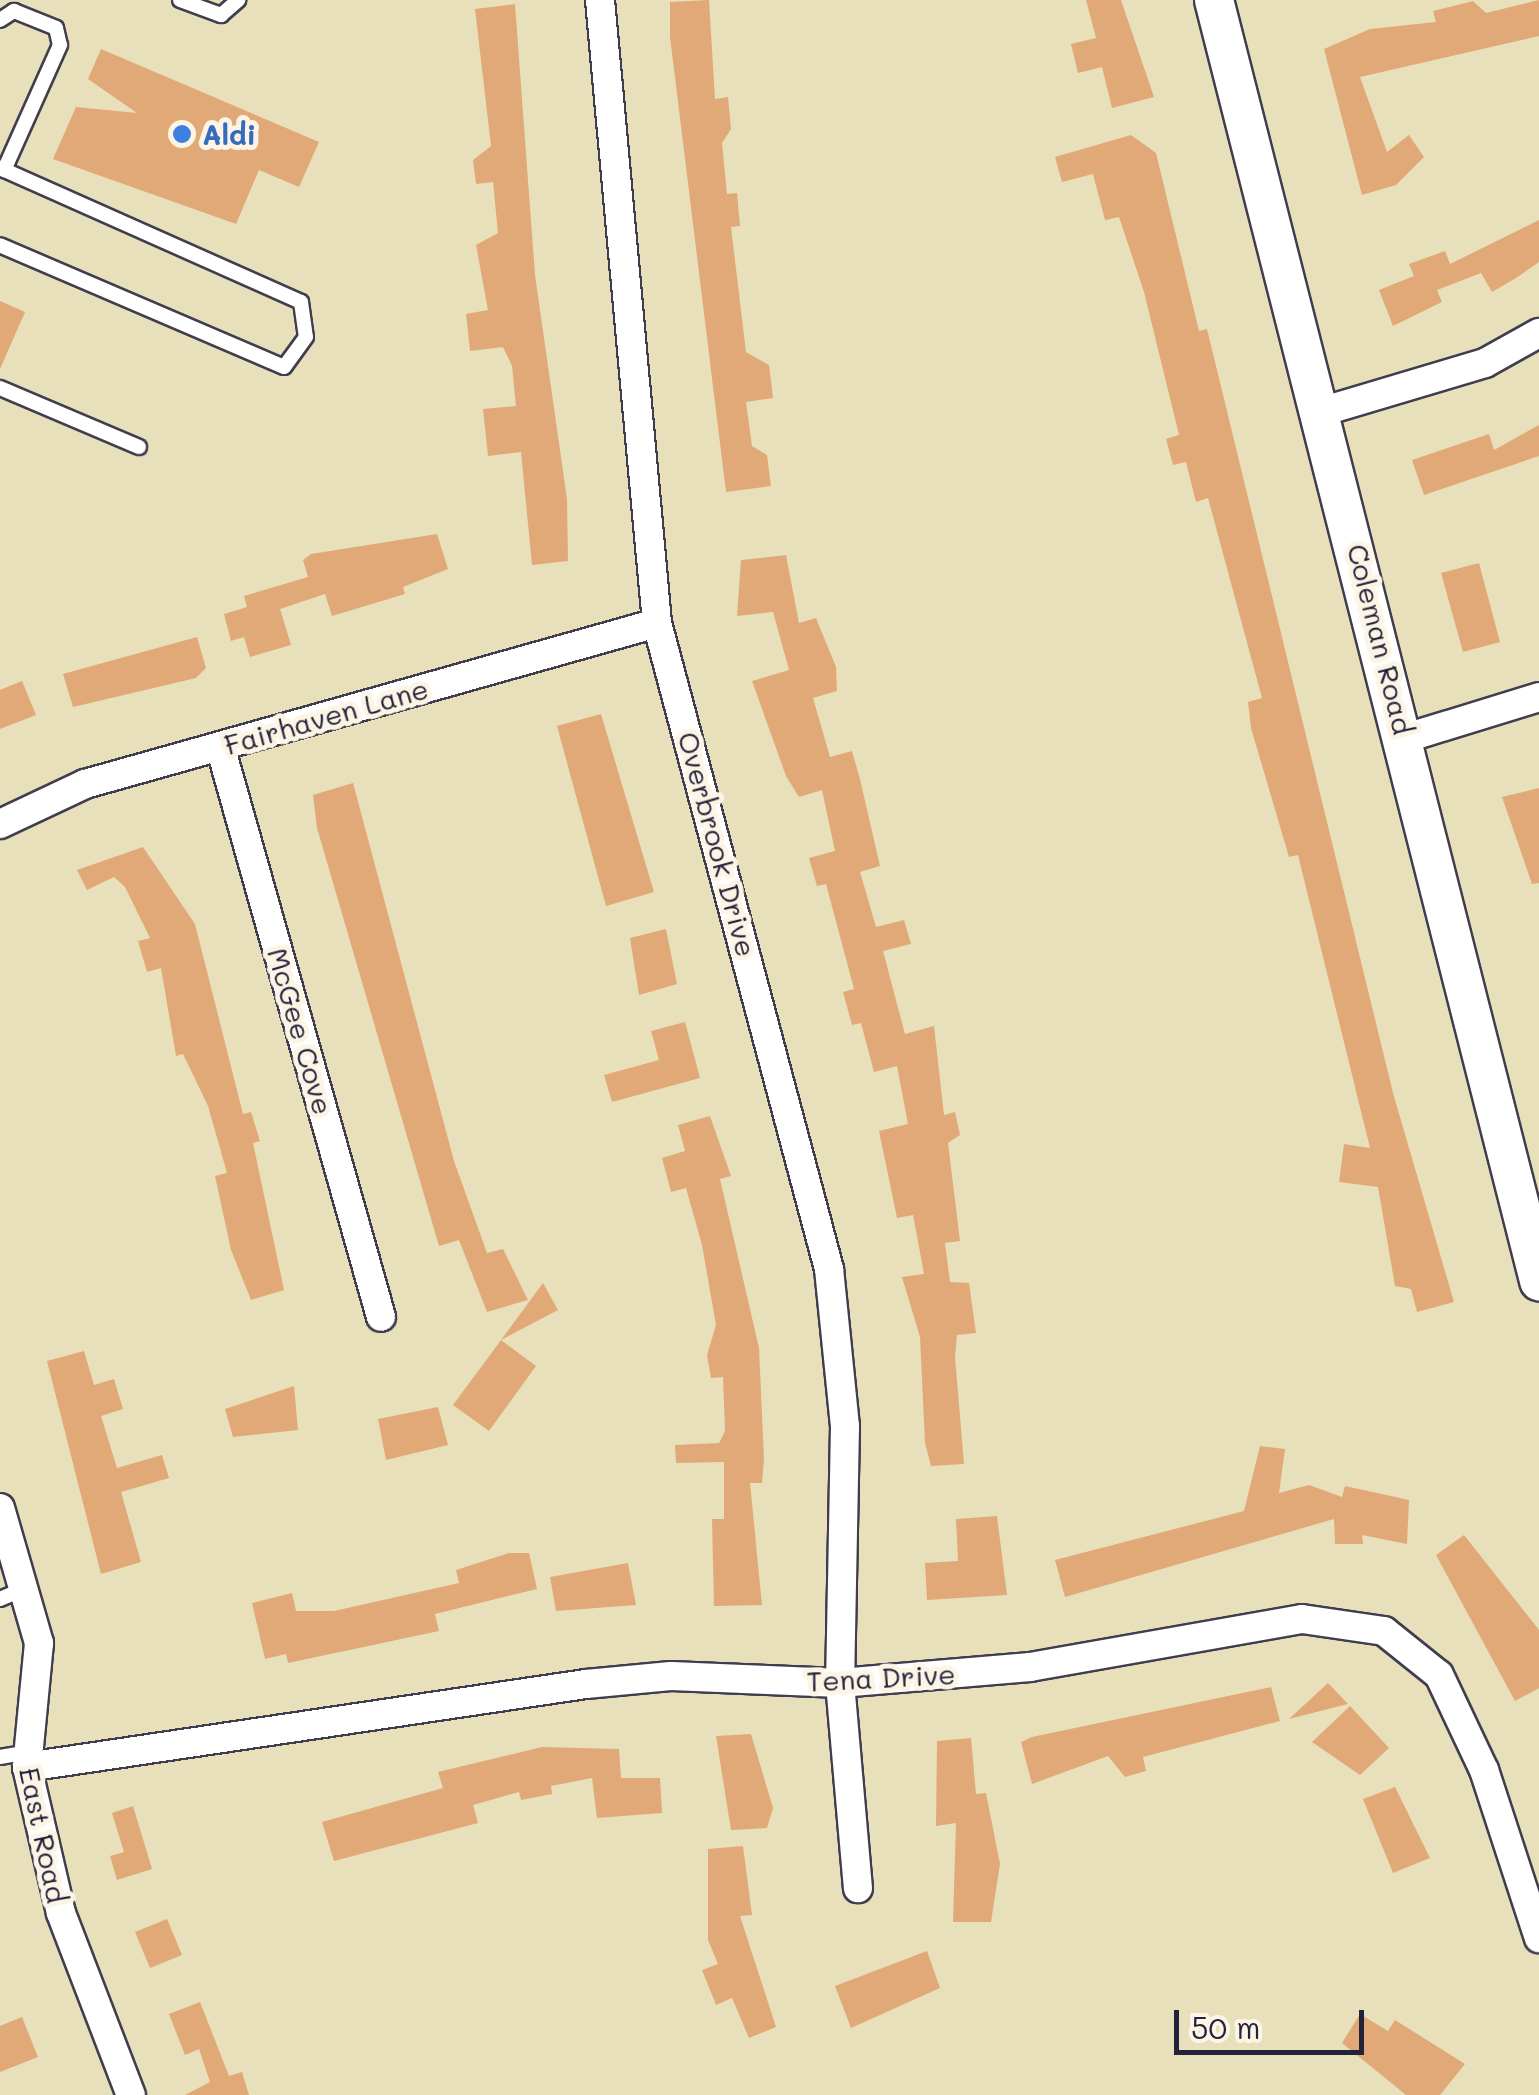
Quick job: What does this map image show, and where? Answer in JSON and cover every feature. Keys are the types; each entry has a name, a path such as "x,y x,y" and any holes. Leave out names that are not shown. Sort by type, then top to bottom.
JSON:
{"main road":[{"name":"Coleman Road","path":"1214,0 1324,410 1539,1281"}],"street":[{"name":"Overbrook Drive","path":"600,0 658,623 829,1269 846,1426 840,1684 858,1888"},
{"path":"1324,410 1485,363 1539,333"},
{"name":"Fairhaven Lane","path":"0,824 85,784 658,623"},
{"path":"1406,738 1539,696"},
{"name":"McGee Cove","path":"220,746 381,1316"},
{"name":"East Road","path":"0,1508 12,1594 38,1643 18,1759 61,1912 131,2095"},
{"name":"Tena Drive","path":"18,1759 671,1676 840,1684 1131,1655 1302,1619 1384,1631 1439,1675 1484,1770 1539,1938"}],"lane":[{"path":"180,0 220,15 238,0"},
{"path":"0,20 14,11 56,28 60,45 2,169 302,302 306,337 284,367 0,245"},
{"path":"0,388 139,447"}],"building":[{"path":"709,0 715,99 728,97 731,129 722,143 727,194 737,193 740,226 731,227 746,352 769,365 773,398 746,402 752,446 767,455 771,486 726,492 670,37 670,2"},
{"path":"1086,0 1121,0 1154,97 1112,108 1102,67 1078,73 1071,44 1096,38"},
{"path":"1539,0 1539,36 1360,77 1387,152 1409,135 1424,157 1396,185 1362,195 1324,49 1370,29 1436,22 1433,11 1473,1 1486,13"},
{"path":"515,4 535,275 567,499 568,561 532,565 521,452 488,456 483,409 516,406 512,366 503,347 470,351 466,314 488,310 476,245 498,233 493,182 476,184 473,160 491,146 475,9"},
{"name":"Aldi","path":"101,49 319,142 299,187 259,170 236,224 53,159 76,107 137,113 88,79"},
{"path":"1131,135 1156,153 1199,331 1207,329 1393,1093 1454,1302 1417,1312 1411,1289 1395,1286 1378,1187 1339,1182 1344,1144 1370,1148 1298,855 1289,857 1251,728 1248,702 1262,698 1208,498 1196,502 1186,462 1173,465 1166,439 1179,435 1144,292 1119,217 1105,220 1093,174 1062,182 1055,157"},
{"path":"1539,220 1539,262 1492,292 1481,273 1437,290 1442,302 1393,326 1379,290 1414,276 1409,264 1445,251 1450,264"},
{"path":"0,301 25,312 0,369"},
{"path":"1539,425 1539,456 1424,495 1412,460 1489,434 1494,450"},
{"path":"437,534 448,569 403,587 405,594 332,616 325,594 280,609 291,645 250,657 244,637 231,641 224,614 247,607 244,596 308,577 303,560 311,554"},
{"path":"786,555 799,623 816,618 836,667 837,691 813,698 830,757 852,751 860,779 880,866 860,872 876,927 904,920 911,944 883,951 905,1034 934,1026 944,1115 955,1112 960,1135 948,1143 960,1241 945,1243 950,1282 969,1283 976,1333 957,1335 955,1357 964,1464 931,1466 925,1443 920,1337 902,1277 924,1274 913,1215 897,1218 879,1131 908,1124 897,1066 874,1072 861,1023 852,1025 843,992 854,989 826,884 817,886 809,858 835,851 822,790 799,797 786,776 752,681 789,670 773,612 737,616 741,560"},
{"path":"1479,563 1500,642 1463,652 1441,573"},
{"path":"197,637 206,668 196,678 73,707 63,674"},
{"path":"22,681 36,715 0,729 0,690"},
{"path":"601,714 654,892 606,906 557,726"},
{"path":"353,783 454,1161 487,1253 503,1249 528,1300 487,1312 459,1240 439,1246 317,828 313,795"},
{"path":"1539,788 1539,883 1532,884 1502,797"},
{"path":"143,847 195,924 243,1114 251,1112 260,1141 253,1143 284,1290 251,1300 231,1250 215,1176 227,1173 208,1106 183,1054 176,1056 161,968 147,972 138,941 150,938 125,887 114,877 87,890 77,870"},
{"path":"666,929 677,984 639,995 630,938"},
{"path":"685,1022 700,1078 612,1102 604,1075 659,1060 651,1031"},
{"path":"710,1116 731,1176 720,1179 759,1348 764,1459 762,1483 750,1483 762,1605 714,1606 712,1519 724,1519 724,1462 676,1463 675,1445 719,1443 725,1431 723,1377 711,1378 707,1355 716,1325 702,1245 686,1188 671,1192 662,1158 685,1151 678,1125"},
{"path":"543,1283 558,1310 501,1340"},
{"path":"501,1340 536,1366 489,1431 453,1405"},
{"path":"84,1351 94,1385 114,1379 123,1409 101,1416 117,1468 162,1455 169,1478 121,1492 141,1562 101,1574 47,1361"},
{"path":"294,1386 298,1430 233,1437 225,1409"},
{"path":"438,1407 448,1445 386,1460 378,1419"},
{"path":"1260,1446 1285,1449 1279,1493 1309,1485 1342,1497 1345,1486 1409,1500 1407,1544 1362,1535 1363,1544 1335,1544 1334,1519 1065,1597 1055,1560 1244,1511"},
{"path":"997,1516 1007,1595 927,1600 925,1563 958,1561 956,1519"},
{"path":"1464,1535 1539,1630 1539,1688 1515,1701 1436,1555"},
{"path":"509,1553 529,1553 537,1589 435,1614 439,1631 288,1663 286,1654 265,1659 252,1603 292,1593 296,1611 334,1611 459,1583 456,1570"},
{"path":"628,1563 636,1605 556,1611 550,1577"},
{"path":"1328,1683 1348,1704 1289,1719"},
{"path":"1271,1687 1280,1721 1143,1757 1146,1771 1125,1777 1108,1756 1032,1784 1021,1742 1032,1737"},
{"path":"1350,1706 1389,1748 1360,1775 1312,1742"},
{"path":"751,1734 773,1808 767,1828 731,1830 716,1736"},
{"path":"971,1738 976,1794 986,1793 1000,1864 991,1922 953,1922 956,1823 936,1826 937,1741"},
{"path":"542,1747 619,1749 621,1778 660,1778 662,1813 597,1818 592,1778 551,1786 552,1794 521,1800 519,1792 473,1805 478,1823 334,1861 322,1822 443,1788 438,1772"},
{"path":"1395,1787 1430,1858 1393,1873 1363,1799"},
{"path":"133,1806 152,1869 117,1880 110,1856 124,1852 112,1813"},
{"path":"743,1846 752,1915 740,1916 776,2027 749,2038 732,1998 716,2005 702,1970 718,1964 708,1940 708,1849"},
{"path":"167,1919 182,1955 150,1968 135,1932"},
{"path":"927,1951 940,1988 851,2028 835,1986"},
{"path":"200,2002 229,2076 242,2072 249,2095 185,2095 210,2082 199,2049 185,2055 169,2014"},
{"path":"1360,2014 1388,2031 1395,2020 1465,2064 1440,2095 1406,2095 1342,2043"},
{"path":"22,2017 38,2057 0,2072 0,2026"}],"place":[{"name":"Aldi","path":"182,134"}]}
